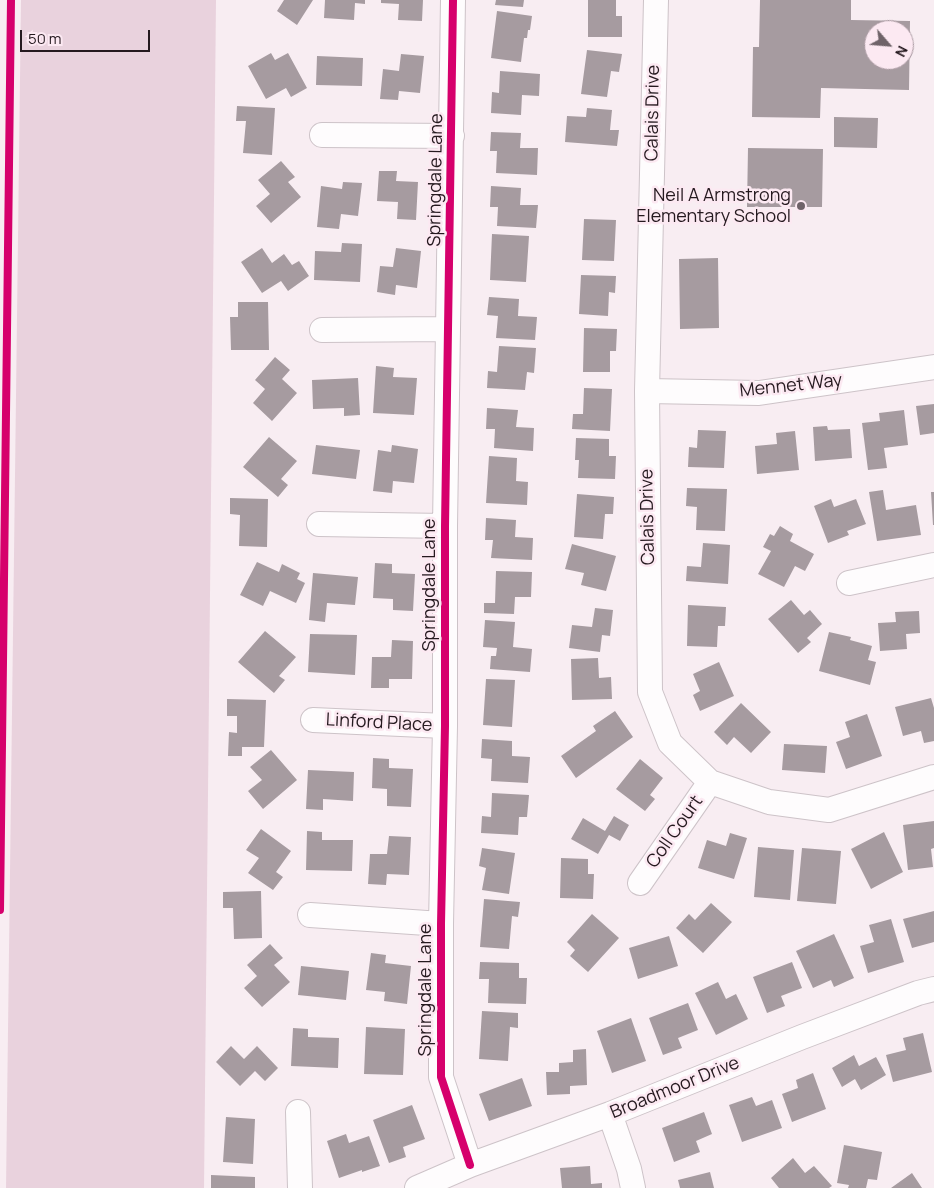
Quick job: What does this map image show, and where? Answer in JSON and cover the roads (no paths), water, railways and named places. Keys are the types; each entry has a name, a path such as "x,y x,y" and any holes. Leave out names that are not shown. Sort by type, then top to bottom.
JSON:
{"street":[{"name":"Springdale Lane","path":"453,0 445,526 445,726 440,924 440,1077 470,1166"},
{"name":"Calais Drive","path":"656,0 647,391 650,692 670,743 710,782 770,802 829,810 934,778"},
{"path":"322,135 452,136"},
{"path":"322,330 448,328"},
{"name":"Mennet Way","path":"647,391 759,393 934,367"},
{"path":"319,524 445,526"},
{"path":"850,583 934,565"},
{"name":"Linford Place","path":"313,720 445,726"},
{"name":"Coll Court","path":"640,883 710,782"},
{"path":"310,915 440,924"},
{"name":"Broadmoor Drive","path":"417,1188 470,1166 610,1114 802,1037 918,993 934,989"},
{"path":"298,1112 300,1188"},
{"path":"610,1114 629,1169 633,1188"}],"place":[{"name":"Neil A Armstrong Elementary School","path":"801,206"}]}
